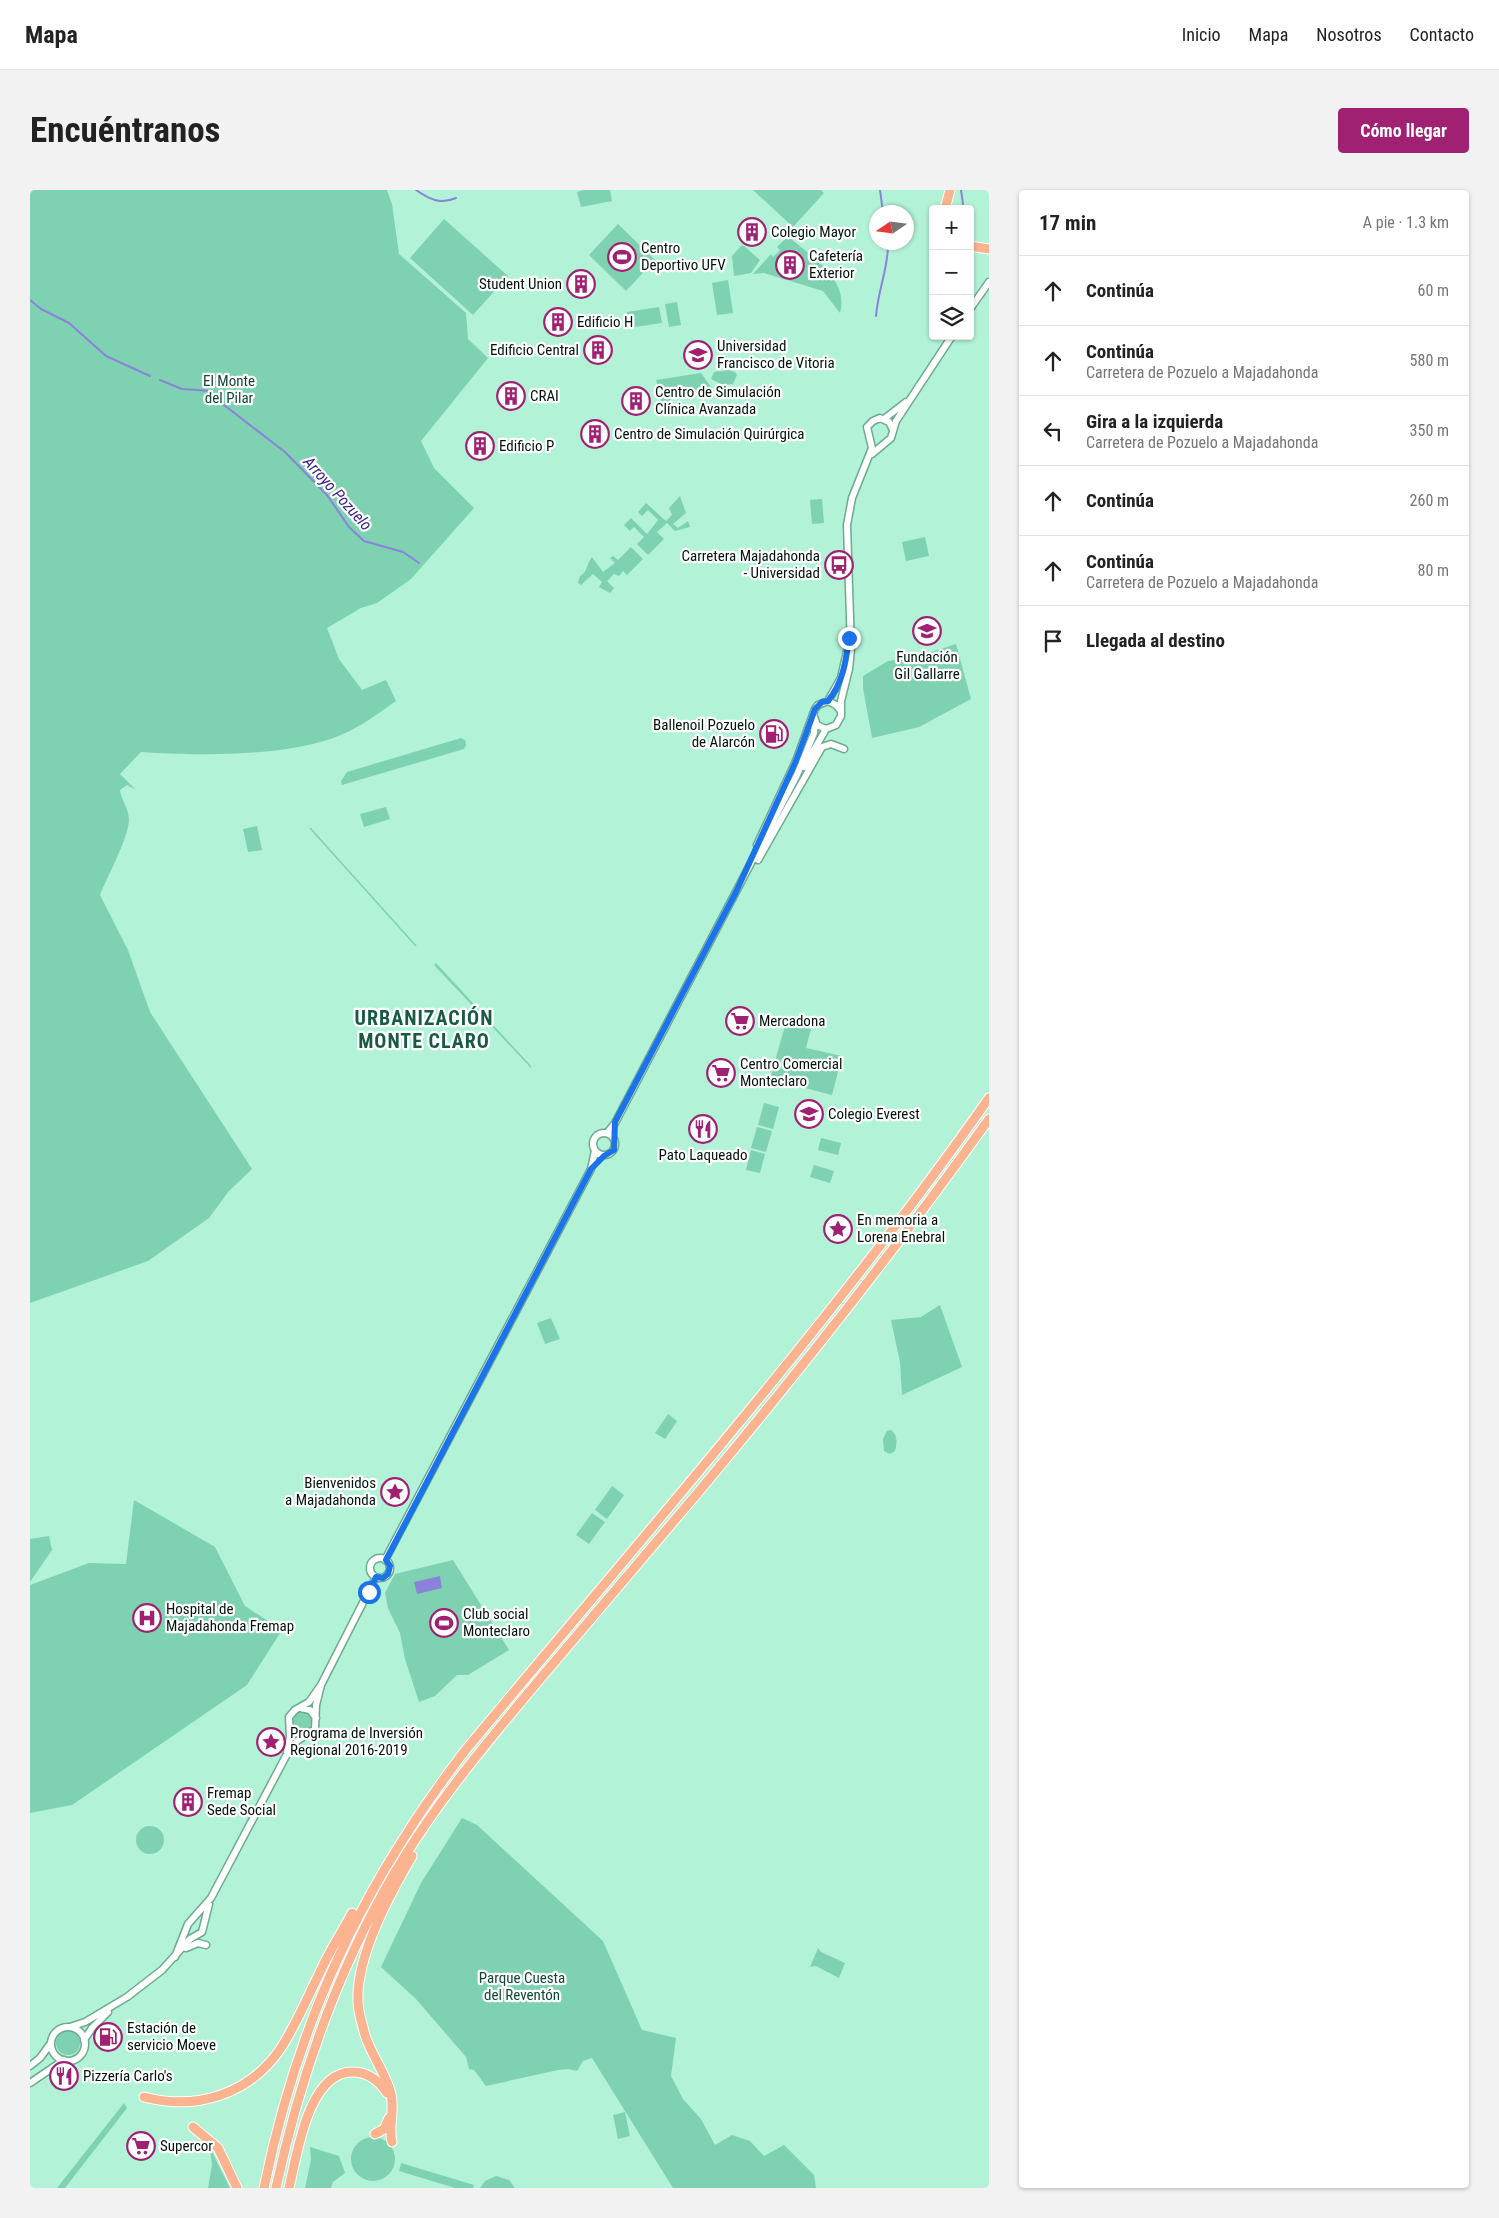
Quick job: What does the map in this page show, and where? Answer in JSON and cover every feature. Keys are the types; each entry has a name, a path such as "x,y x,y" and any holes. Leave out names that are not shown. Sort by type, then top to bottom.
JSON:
{"highway":[{"path":"946,205 950,190"},
{"path":"974,247 989,249"},
{"path":"144,2097 179,2103 204,2101 239,2087 262,2070 280,2048 356,1907 419,1813 464,1752 820,1325 916,1200 989,1098"},
{"path":"276,2188 300,2089 332,1998 374,1910 396,1871 436,1810 514,1711 811,1356 879,1270 989,1119"},
{"path":"392,2142 390,2133 393,2109 391,2091 370,2048 361,2019 358,2001 361,1968 401,1875 436,1810"},
{"path":"264,2188 282,2110 310,2022 354,1921 382,1870"},
{"path":"289,2188 306,2123 317,2095 339,2074 363,2072 372,2077 387,2092 390,2117 384,2129 375,2134"},
{"path":"194,2127 218,2148 237,2188"}],"street":[{"path":"974,303 989,282"},
{"path":"869,457 891,438 893,430 910,398 949,340"},
{"path":"884,419 910,398"},
{"path":"607,1133 615,1122 798,776 826,729 834,727 841,716 840,710 851,658 848,520 852,498 872,448 867,426 877,419 884,419 889,422 893,430"},
{"path":"871,440 883,443"},
{"path":"736,892 796,761 813,714 818,705 828,701 837,688 844,669 851,613"},
{"path":"828,701 834,703 840,710"},
{"path":"798,776 814,733 815,722 813,714"},
{"path":"815,722 826,729"},
{"path":"736,892 774,835 822,747 831,744 844,749"},
{"path":"590,1171 604,1156 614,1150 615,1122"},
{"path":"386,1560 590,1171 595,1151 592,1143 594,1138 599,1134 607,1133 614,1138"},
{"path":"595,1151 604,1156"},
{"path":"376,1559 386,1560 390,1566 388,1574 383,1578 376,1577 372,1573 371,1564 376,1559"},
{"path":"286,1756 292,1713 309,1702 321,1685 376,1577"},
{"path":"175,1957 188,1924 211,1898 286,1756 297,1741 315,1729 316,1705 321,1685"},
{"path":"300,1708 310,1710 316,1718"},
{"path":"289,1727 296,1734 305,1736"},
{"path":"175,1957 190,1939 202,1932 211,1898"},
{"path":"193,1920 198,1920 203,1926"},
{"path":"30,2082 64,2060 73,2060 81,2054 84,2040 92,2028 113,2007 190,1945 206,1945 187,1930"},
{"path":"30,2066 40,2058 57,2031 85,2022 113,2007"},
{"path":"70,2027 79,2032 84,2040"},
{"path":"51,2043 55,2054 64,2060"}],"green space":[{"name":"El Monte del Pilar","path":"30,190 387,190 392,204 399,254 466,313 468,339 488,358 421,441 434,468 474,508 411,579 377,603 361,608 327,628 339,659 362,690 386,680 396,701 355,728 320,742 296,748 242,753 189,754 141,752 120,774 136,790 127,785 120,790 129,816 128,828 100,895 128,950 150,1012 252,1169 229,1191 209,1218 148,1261 30,1303"},
{"path":"584,190 610,190 612,201 581,207 577,192"},
{"path":"753,190 821,190 824,193 793,227"},
{"path":"444,219 508,276 473,315 410,258"},
{"name":"Centro Deportivo UFV","path":"618,224 655,260 626,291 589,255"},
{"path":"788,236 826,269 833,279 839,289 840,313 823,291 764,273 753,274 771,254 773,257 780,250 777,247"},
{"path":"741,246 744,246 760,260 751,273 734,276 732,256"},
{"path":"728,280 733,313 717,315 712,283"},
{"path":"677,302 681,325 669,327 665,304"},
{"path":"659,307 662,323 629,328 627,312"},
{"path":"728,370 735,372 737,375 733,384 723,385 711,379 714,372"},
{"path":"701,373 711,387 711,394 680,391 666,404 662,403 656,380"},
{"path":"680,496 686,513 673,524 678,528 688,521 690,527 675,531 667,523 657,532 664,539 648,555 637,544 644,537 634,527 630,531 624,525 631,518 647,534 658,520 648,510 642,516 638,512 646,503 666,521 672,515 669,508"},
{"path":"822,499 824,523 812,524 810,500"},
{"path":"925,537 929,556 906,561 902,542"},
{"path":"631,547 643,559 627,575 623,571 619,576 614,574 607,581 614,588 610,593 599,587 602,582 593,574 581,585 578,583 580,576 592,557 603,572 615,563 610,558 613,556 618,560"},
{"path":"956,644 971,699 919,727 872,738 863,688 863,676 888,661 916,657"},
{"path":"461,738 465,740 466,745 464,749 342,785 341,781 347,772"},
{"path":"386,807 390,819 364,827 360,814"},
{"path":"257,826 262,850 248,852 243,829"},
{"path":"309,828 311,828 417,946 415,946"},
{"path":"436,963 531,1066 531,1068 434,965"},
{"path":"786,1022 811,1029 806,1048 842,1056 832,1095 770,1079"},
{"path":"764,1103 779,1107 773,1129 758,1125"},
{"path":"757,1127 772,1131 766,1152 751,1148"},
{"path":"821,1138 841,1143 838,1155 818,1150"},
{"path":"751,1150 765,1154 760,1173 746,1170"},
{"path":"814,1165 834,1171 830,1183 810,1177"},
{"path":"940,1305 962,1367 902,1395 900,1362 891,1320 921,1317"},
{"path":"551,1318 560,1339 545,1344 537,1323"},
{"path":"668,1414 677,1421 665,1439 655,1433"},
{"path":"891,1430 895,1434 896,1442 895,1451 890,1454 884,1451 883,1439 887,1431"},
{"path":"612,1486 624,1495 607,1519 595,1510"},
{"name":"Hospital de Majadahonda Fremap","path":"134,1500 215,1547 245,1606 282,1630 247,1685 72,1805 30,1813 30,1585 89,1563 126,1564"},
{"path":"592,1513 605,1522 589,1544 576,1535"},
{"path":"49,1536 52,1550 30,1582 30,1539"},
{"name":"Club social Monteclaro","path":"453,1560 509,1650 468,1675 457,1675 435,1696 419,1702 405,1659 400,1633 388,1608 385,1593 395,1574"},
{"path":"303,1711 310,1714 313,1721 310,1728 303,1731 296,1728 293,1721 296,1714"},
{"name":"Parque Cuesta del Reventón","path":"462,1818 477,1825 603,1941 642,2030 676,2038 671,2076 683,2099 701,2119 715,2145 732,2135 750,2141 764,2156 784,2145 814,2175 816,2188 673,2188 592,2058 583,2061 577,2071 568,2069 558,2070 486,2086 474,2070 469,2069 466,2057 416,1999 381,1967 421,1883"},
{"path":"150,1826 160,1830 164,1840 160,1850 150,1854 140,1850 136,1840 140,1830"},
{"path":"818,1948 821,1952 845,1963 839,1978 816,1966 810,1967"},
{"path":"68,2031 77,2034 80,2043 77,2052 68,2055 59,2052 56,2043 59,2034"},
{"path":"124,2103 127,2108 65,2188 57,2188"},
{"path":"625,2112 630,2136 618,2139 613,2115"},
{"path":"369,2137 377,2137 389,2143 395,2159 389,2175 377,2181 369,2181 357,2175 351,2163 351,2155 357,2143"},
{"path":"310,2147 339,2156 345,2173 333,2182 331,2188 305,2188 311,2160"},
{"path":"210,2148 230,2188 208,2188 212,2165"},
{"path":"401,2163 474,2185 473,2188 455,2188 399,2171"},
{"path":"496,2176 509,2180 515,2188 480,2188 485,2181"}],"shaded area":[{"path":"440,1576 442,1588 417,1594 414,1582"}],"waterway":[{"path":"416,190 435,200 445,201 456,198"},
{"path":"880,190 882,205"},
{"path":"961,190 963,204"},
{"path":"876,316 888,250"},
{"name":"Arroyo Pozuelo","path":"30,300 41,309 69,323 106,356 150,376"},
{"name":"Arroyo Pozuelo","path":"160,380 182,389 212,391 216,398"},
{"name":"Arroyo Pozuelo","path":"224,405 285,452 327,495 349,527 364,541 403,552 419,563"}],"place":[{"name":"Colegio Mayor","path":"752,232"},
{"name":"Centro Deportivo UFV","path":"622,257"},
{"name":"Cafetería Exterior","path":"790,265"},
{"name":"Student Union","path":"581,284"},
{"name":"Edificio H","path":"558,322"},
{"name":"Edificio Central","path":"598,350"},
{"name":"Universidad Francisco de Vitoria","path":"698,355"},
{"name":"CRAI","path":"511,396"},
{"name":"Centro de Simulación Clínica Avanzada","path":"636,401"},
{"name":"Centro de Simulación Quirúrgica","path":"595,434"},
{"name":"Edificio P","path":"480,446"},
{"name":"Carretera Majadahonda - Universidad","path":"839,565"},
{"name":"Fundación Gil Gallarre","path":"927,631"},
{"name":"Ballenoil Pozuelo de Alarcón","path":"774,734"},
{"name":"Mercadona","path":"740,1021"},
{"name":"Centro Comercial Monteclaro","path":"721,1073"},
{"name":"Colegio Everest","path":"809,1114"},
{"name":"Pato Laqueado","path":"703,1129"},
{"name":"En memoria a Lorena Enebral","path":"838,1229"},
{"name":"Bienvenidos a Majadahonda","path":"395,1492"},
{"name":"Hospital de Majadahonda Fremap","path":"147,1618"},
{"name":"Club social Monteclaro","path":"444,1623"},
{"name":"Programa de Inversión Regional 2016-2019","path":"271,1742"},
{"name":"Fremap Sede Social","path":"188,1802"},
{"name":"Estación de servicio Moeve","path":"108,2037"},
{"name":"Pizzería Carlo's","path":"64,2076"},
{"name":"Supercor","path":"141,2146"}],"district":[{"name":"URBANIZACIÓN MONTE CLARO","path":"424,1030"}],"route":[{"path":"369,1592 376,1577 383,1578 390,1571 390,1566 386,1560 591,1169 604,1156 612,1153 614,1150 616,1146 614,1138 615,1122 736,892 796,761 815,709 822,702 828,701 837,688 844,669 849,638"}]}
